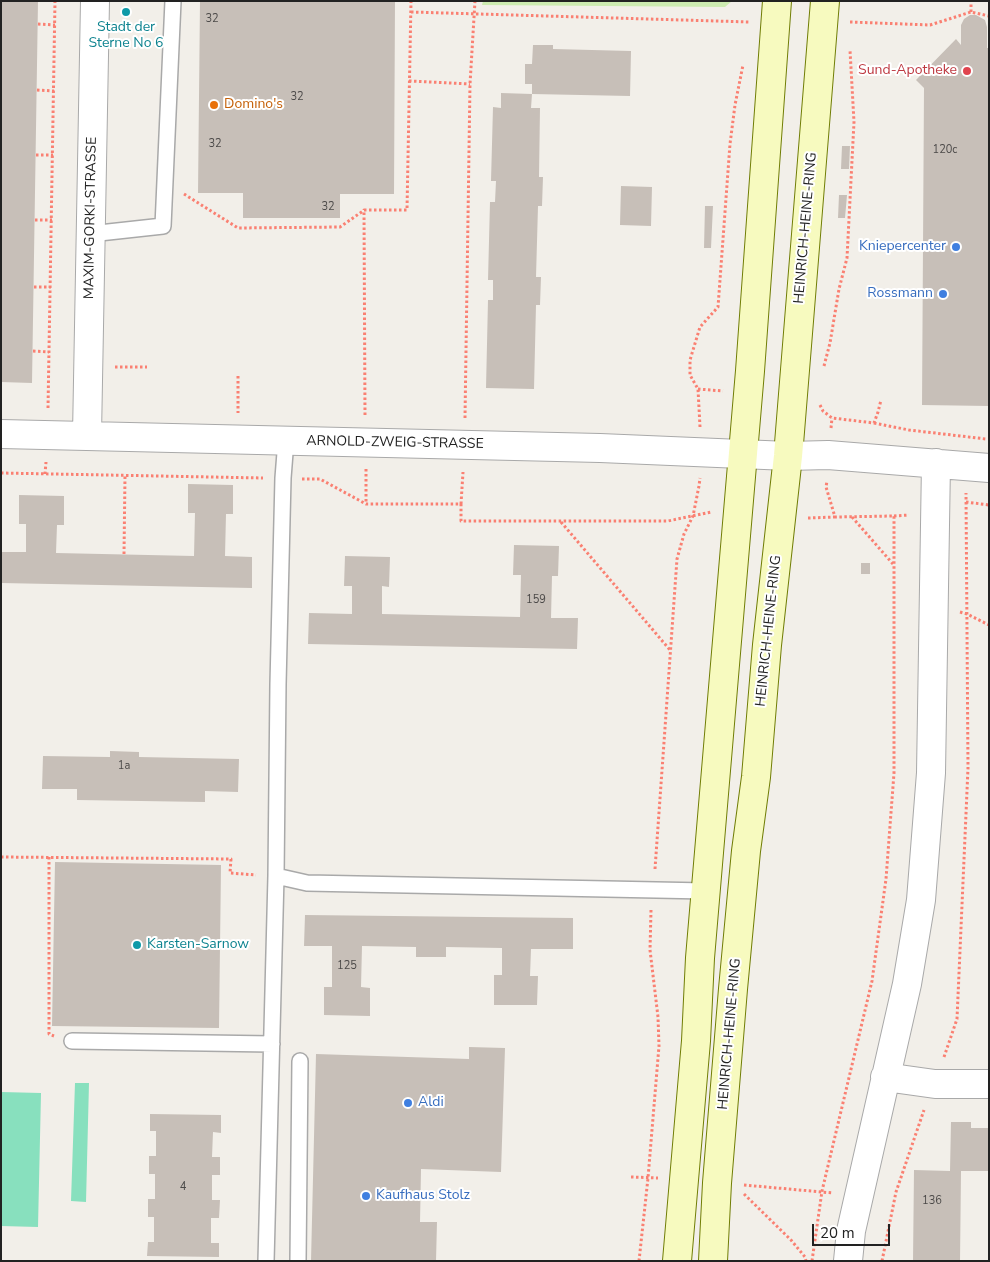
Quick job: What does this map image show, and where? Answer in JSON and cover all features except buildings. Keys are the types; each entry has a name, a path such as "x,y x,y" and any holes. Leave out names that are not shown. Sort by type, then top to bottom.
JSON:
{"main road":[{"path":"677,1261 743,454 777,1"},
{"name":"HEINRICH-HEINE-RING","path":"714,1261 733,988 788,456 825,1"}],"street":[{"name":"MAXIM-GORKI-STRASSE","path":"86,435 95,1"},
{"name":"ARNOLD-ZWEIG-STRASSE","path":"1,434 465,444 788,456 828,455 977,467"},
{"path":"848,1261 851,1231 907,984 921,900 931,773 936,463"},
{"path":"885,1078 935,1084 989,1084"}],"lane":[{"path":"90,234 163,226 173,1"},
{"path":"266,1261 276,876 282,478 286,440"},
{"path":"276,876 307,883 706,891"},
{"path":"72,1041 272,1044"},
{"path":"298,1261 300,1061"}],"path":[{"path":"46,474 50,352 55,1"},
{"path":"164,182 238,228 340,227 364,210 406,210 411,1"},
{"path":"475,1 470,84 465,444 461,521 668,521 693,516"},
{"path":"971,1 971,12"},
{"path":"411,12 750,22 749,30"},
{"path":"884,25 930,25 971,12 989,16"},
{"path":"38,24 55,25"},
{"path":"823,371 847,258 854,122 850,42"},
{"path":"639,1261 659,1046 658,1017 650,950 677,559 684,534 693,516 700,486 698,388 690,375 690,360 700,327 718,306 730,144 735,105 744,62"},
{"path":"409,81 470,84"},
{"path":"37,90 54,90"},
{"path":"36,155 53,155"},
{"path":"364,210 366,504"},
{"path":"35,220 52,220"},
{"path":"34,287 51,287"},
{"path":"32,351 50,352"},
{"path":"238,376 238,439"},
{"path":"816,399 823,411 832,418 874,423 909,430 989,439"},
{"path":"874,423 880,400"},
{"path":"812,1261 822,1191 872,981 886,879 894,773 894,516 835,516 826,487 832,418"},
{"path":"967,546 966,502 977,467"},
{"path":"1,473 320,479 366,504 461,504"},
{"path":"124,554 125,476"},
{"path":"966,502 989,505"},
{"path":"852,516 894,565"},
{"path":"560,521 670,650"},
{"path":"1,857 231,859 230,873 276,876"},
{"path":"49,858 49,1034 72,1041"},
{"path":"632,1177 648,1178"},
{"path":"740,1190 791,1240 805,1257 806,1261"}],"green space":[{"path":"483,1 732,1 725,7 482,5"},
{"path":"75,1083 89,1083 86,1202 71,1201"},
{"path":"1,1092 41,1093 38,1227 1,1226"}],"place":[{"name":"Stadt der Sterne No 6","path":"126,12"},
{"name":"Sund-Apotheke","path":"967,71"},
{"name":"Domino's","path":"214,105"},
{"name":"Kniepercenter","path":"956,247"},
{"name":"Rossmann","path":"943,294"},
{"name":"Karsten-Sarnow","path":"137,945"},
{"name":"Aldi","path":"408,1103"},
{"name":"Kaufhaus Stolz","path":"366,1196"}]}
